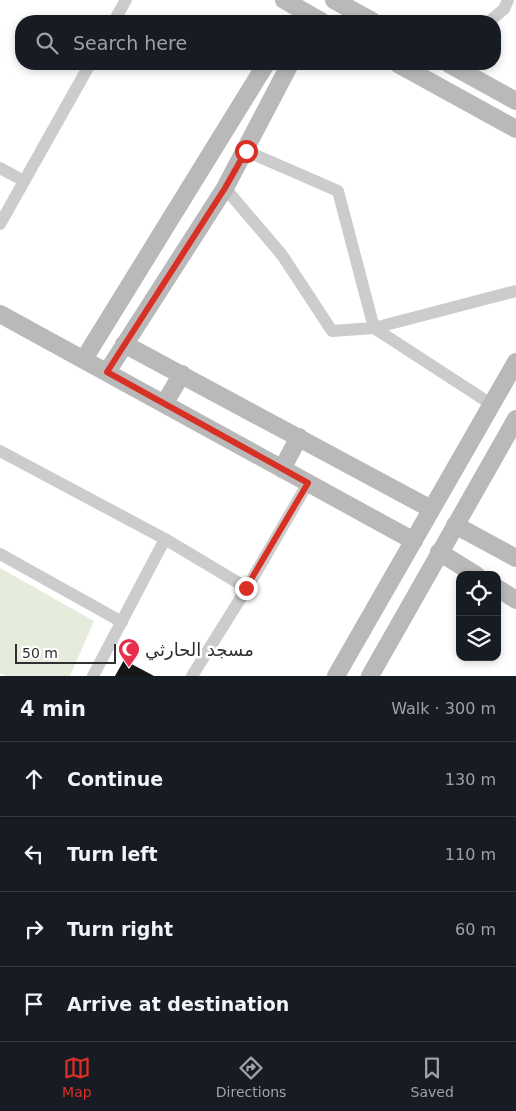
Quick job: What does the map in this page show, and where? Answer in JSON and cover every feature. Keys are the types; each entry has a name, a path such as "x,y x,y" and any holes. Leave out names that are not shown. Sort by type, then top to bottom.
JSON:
{"street":[{"path":"117,15 126,0"},
{"path":"284,0 303,15"},
{"path":"334,0 361,15"},
{"path":"498,15 509,6"},
{"path":"0,224 87,70"},
{"path":"84,359 262,70"},
{"path":"107,372 225,188 287,70"},
{"path":"409,70 516,128"},
{"path":"460,70 516,101"},
{"path":"246,151 338,191 374,328 491,404"},
{"path":"0,168 24,181"},
{"path":"225,188 282,255 332,331 374,328 516,290"},
{"path":"0,314 414,541"},
{"path":"124,344 431,508"},
{"path":"336,676 516,362"},
{"path":"164,404 182,374"},
{"path":"370,676 439,552 514,429"},
{"path":"282,469 299,437"},
{"path":"0,451 165,538 246,588"},
{"path":"192,676 308,483"},
{"path":"455,525 516,558"},
{"path":"93,676 165,538"},
{"path":"439,552 470,571"},
{"path":"0,554 122,622"},
{"path":"501,591 516,600"}],"green space":[{"path":"0,568 94,621 70,676 6,676 0,673"}],"building":[{"name":"مسجد الحارثي","path":"124,660 154,676 115,676"}],"place":[{"name":"مسجد الحارثي","path":"129,668"}],"route":[{"path":"246,151 225,188 107,372 308,483 246,588"}]}
